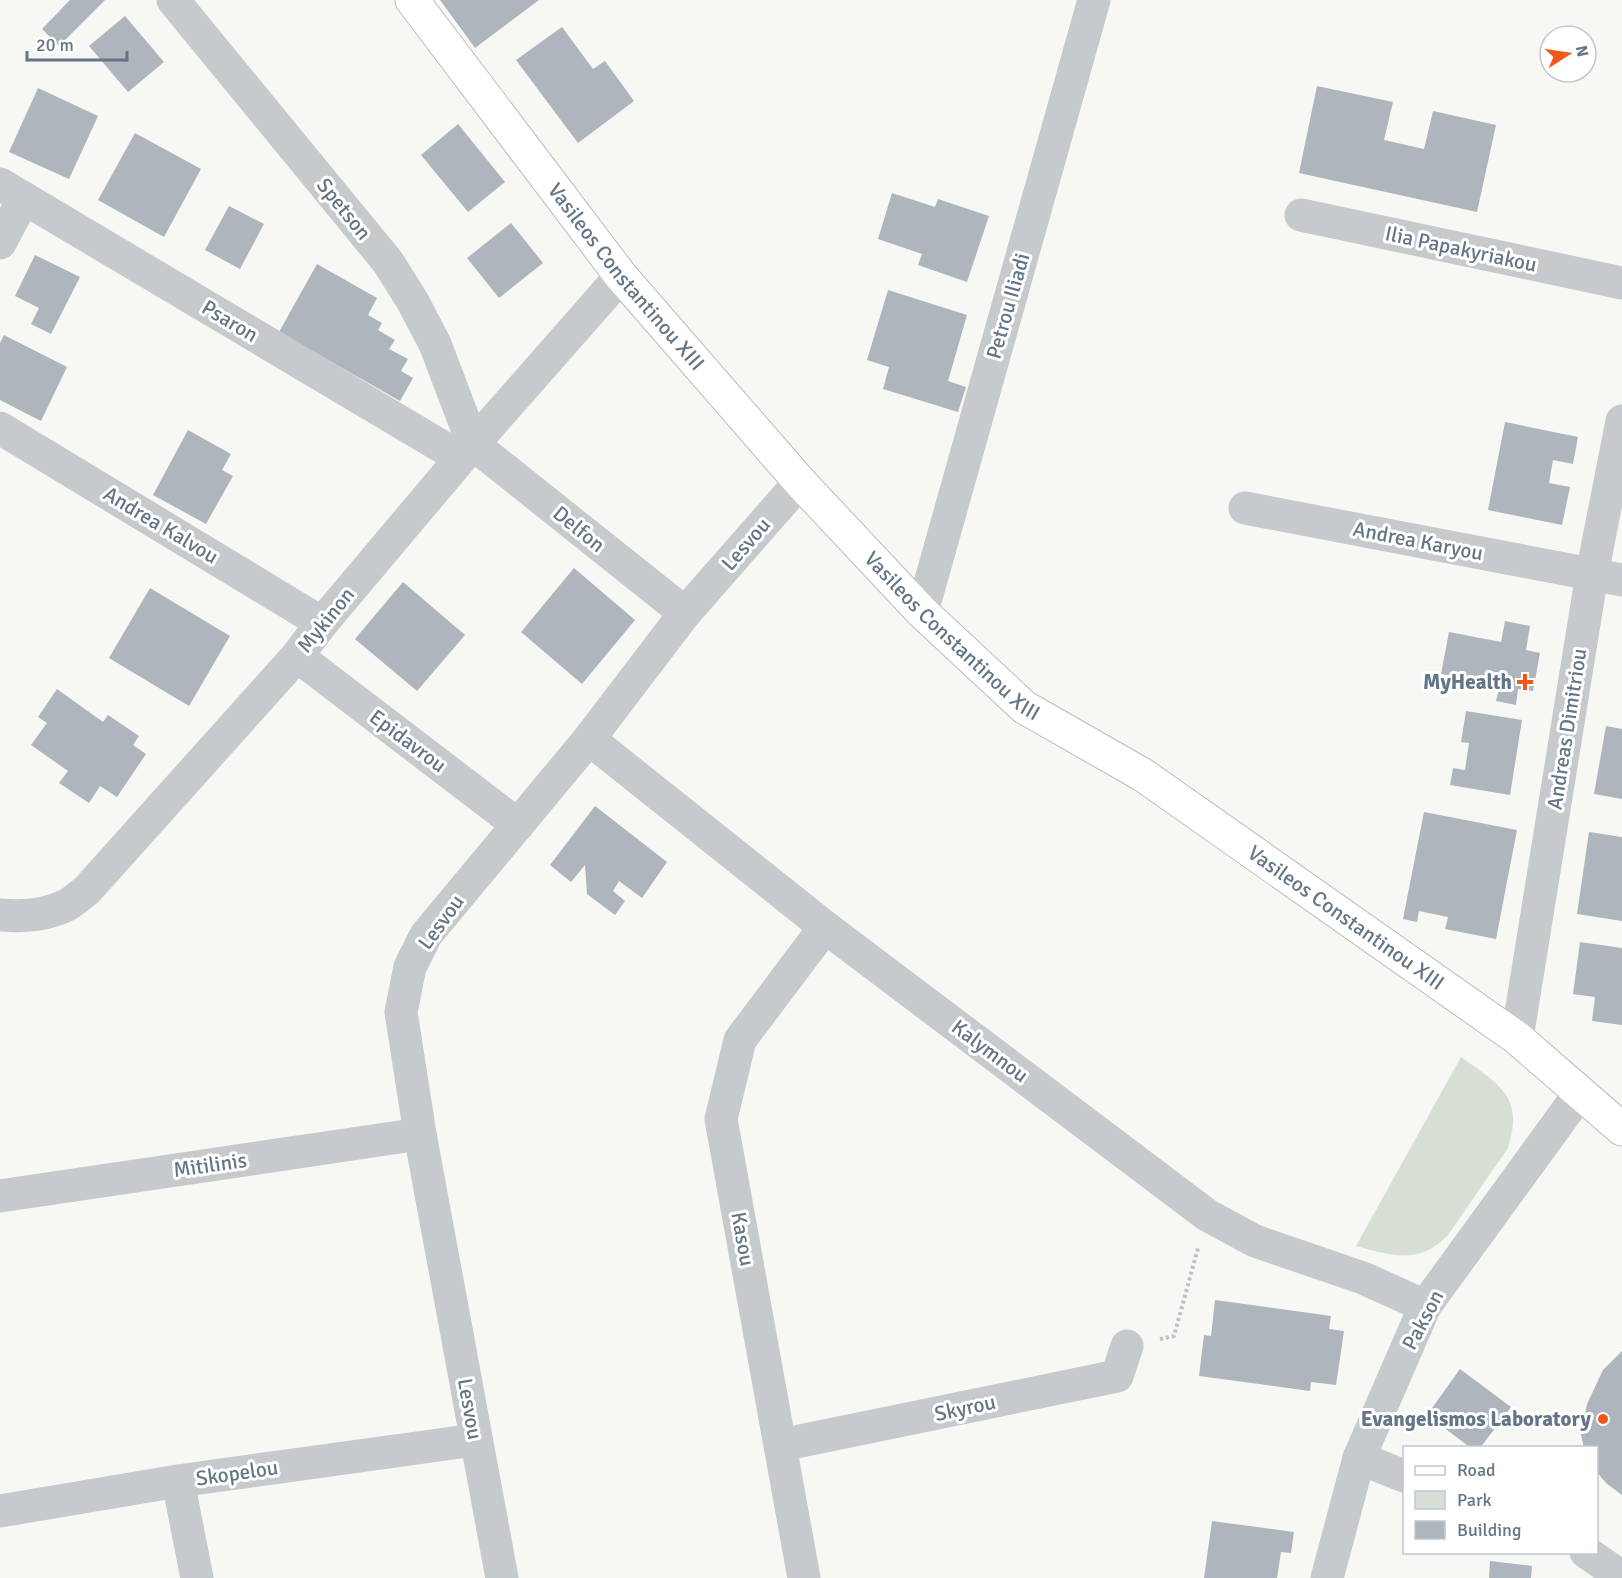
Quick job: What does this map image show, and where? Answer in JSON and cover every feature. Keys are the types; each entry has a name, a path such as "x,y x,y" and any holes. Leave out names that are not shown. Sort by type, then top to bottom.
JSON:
{"street":[{"name":"Spetson","path":"173,0 388,262 435,344 467,451"},
{"name":"Vasileos Constantinou XIII","path":"412,0 621,276 800,482 922,612 1024,707 1143,775 1517,1038 1622,1130"},
{"name":"Petrou Iliadi","path":"922,612 1094,0"},
{"name":"Psaron","path":"12,191 467,451"},
{"path":"0,243 12,191"},
{"name":"Ilia Papakyriakou","path":"1301,215 1622,283"},
{"name":"Mykinon","path":"0,915 39,914 67,905 87,890 297,656 322,623 467,451 621,276"},
{"name":"Andreas Dimitriou","path":"1517,1038 1607,577 1622,421"},
{"name":"Andrea Kalvou","path":"0,428 322,623"},
{"name":"Delfon","path":"467,451 685,613"},
{"name":"Lesvou","path":"502,1578 420,1134 401,1012 410,967 426,935 589,739 685,613 800,482"},
{"name":"Andrea Karyou","path":"1245,508 1607,577"},
{"name":"Epidavrou","path":"297,656 518,825"},
{"name":"Kalymnou","path":"589,739 825,927 1207,1215 1255,1241 1363,1278 1425,1306"},
{"name":"Kasou","path":"804,1578 721,1119 740,1040 825,927"},
{"name":"Pakson","path":"1327,1578 1359,1458 1425,1306 1580,1093"},
{"name":"Mitilinis","path":"0,1196 420,1134"},
{"name":"Skyrou","path":"781,1445 1117,1376 1127,1346"},
{"name":"Skopelou","path":"0,1511 178,1481 475,1440"},
{"path":"1359,1458 1403,1476"},
{"path":"178,1481 197,1578"},
{"path":"1589,1554 1622,1577"}],"path":[{"path":"1127,1346 1174,1336 1207,1215"}],"green space":[{"path":"1461,1057 1497,1084 1505,1093 1513,1116 1508,1148 1448,1235 1437,1245 1426,1251 1404,1256 1356,1246"}],"building":[{"path":"70,0 105,0 59,46 42,29"},
{"path":"440,0 539,0 475,48"},
{"path":"125,16 164,62 128,92 89,46"},
{"path":"562,27 593,69 605,61 634,101 578,143 516,60"},
{"path":"1317,86 1393,102 1384,140 1424,149 1433,111 1496,125 1477,212 1299,173"},
{"path":"38,88 98,116 69,179 9,152"},
{"path":"458,124 505,182 468,212 421,155"},
{"path":"135,133 201,169 164,237 98,200"},
{"path":"892,193 935,207 938,199 989,216 967,282 918,265 922,254 878,239"},
{"path":"229,206 264,224 240,269 205,250"},
{"path":"511,223 543,263 499,298 467,258"},
{"path":"35,255 80,277 51,334 31,324 39,308 15,296"},
{"path":"317,264 377,298 368,315 382,323 378,330 395,340 389,349 408,359 401,371 413,378 400,401 279,332"},
{"path":"888,290 967,315 948,381 966,387 958,412 883,389 889,367 867,360"},
{"path":"4,335 67,367 41,421 0,400 0,343"},
{"path":"1505,422 1578,437 1573,464 1553,460 1549,483 1570,487 1562,525 1488,510"},
{"path":"188,430 231,454 222,470 233,476 206,524 153,495"},
{"path":"574,568 635,620 582,684 521,632"},
{"path":"403,582 465,635 417,691 355,639"},
{"path":"150,588 230,636 189,706 109,658"},
{"path":"1505,621 1530,626 1526,650 1540,653 1533,691 1518,689 1516,705 1496,701 1500,685 1441,674 1449,632 1501,642"},
{"path":"57,689 103,722 108,715 139,736 133,745 146,754 117,797 100,786 89,803 59,783 68,771 31,745 47,723 38,717"},
{"path":"1466,711 1522,720 1510,795 1450,785 1453,768 1465,770 1469,743 1461,742"},
{"path":"1606,726 1622,729 1622,799 1594,794"},
{"path":"595,806 667,862 642,898 619,881 613,891 625,901 615,915 587,894 585,865 571,882 550,865"},
{"path":"1424,812 1517,830 1496,939 1445,929 1448,917 1419,911 1417,922 1403,919"},
{"path":"1589,832 1622,837 1622,921 1577,914"},
{"path":"1580,942 1622,948 1622,1025 1592,1021 1595,997 1573,994"},
{"path":"1215,1300 1331,1316 1329,1329 1344,1331 1336,1385 1311,1382 1310,1391 1199,1376 1204,1335 1211,1336"},
{"name":"Evangelismos Laboratory","path":"1622,1351 1622,1495 1598,1473 1598,1446 1584,1446 1581,1434 1587,1404 1603,1370"},
{"path":"1460,1369 1511,1407 1482,1446 1468,1446 1427,1415"},
{"path":"1212,1521 1294,1532 1291,1553 1281,1552 1277,1578 1204,1578"},
{"path":"1490,1561 1532,1566 1531,1578 1489,1578"}],"place":[{"name":"MyHealth","path":"1525,682"},
{"name":"Evangelismos Laboratory","path":"1603,1419"}]}
